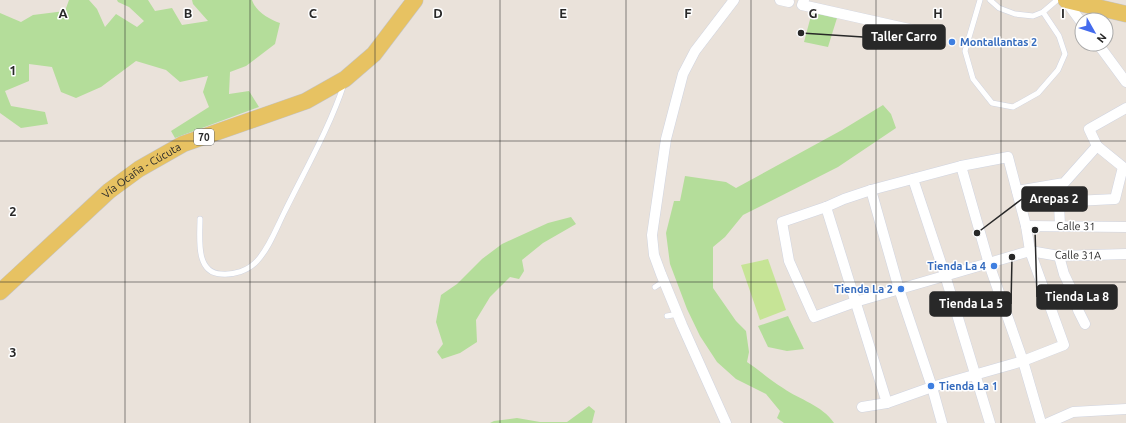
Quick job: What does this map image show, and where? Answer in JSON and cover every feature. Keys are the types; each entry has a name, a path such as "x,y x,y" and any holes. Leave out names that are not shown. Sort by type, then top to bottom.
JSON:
{"main road":[{"name":"Vía Ocaña - Cúcuta","path":"0,292 109,191 139,169 183,144 306,101 345,79 374,54 415,0"},
{"path":"1066,0 1126,14"}],"street":[{"path":"726,423 664,281 654,255 652,235 654,212 666,139 683,74 695,51 734,0"},
{"path":"804,0 802,5 927,33"},
{"path":"1066,0 1075,12"},
{"path":"1104,52 1126,82"},
{"path":"1060,226 1059,204 1075,201 1115,199 1123,166 1097,146 1090,129 1126,108"},
{"path":"1017,191 1064,183 1097,146"},
{"path":"862,406 887,403 932,387 1023,361 1064,345 1030,251 1026,226 1008,157 961,166 871,190 782,222 789,260 814,317 855,302 1030,251"},
{"path":"961,166 989,264 1023,361 1041,423"},
{"path":"913,179 946,276 990,423"},
{"path":"871,190 899,289 932,387 942,423"},
{"path":"826,207 887,403"},
{"name":"Calle 31","path":"1026,226 1126,227"},
{"name":"Calle 31A","path":"1030,251 1059,256 1126,254"},
{"path":"1059,256 1064,274 1075,297 1078,310 1085,324"},
{"path":"1048,423 1073,412 1126,409"}],"lane":[{"path":"980,0 965,51 973,78 992,103 1013,107 1038,93 1058,70 1064,54 1059,36 1043,12"},
{"path":"990,0 999,8 1015,14 1033,16 1043,12 1057,0"},
{"path":"200,219 202,260 208,269 217,274 230,274 244,270 256,262 268,244 337,105 345,79"},
{"path":"655,288 664,281"},
{"path":"667,316 678,314"}],"green space":[{"path":"69,0 89,0 97,9 105,27 116,14 137,27 144,21 129,7 118,2 117,0 148,0 155,11 172,8 182,25 208,21 193,4 192,0 252,0 257,8 267,17 280,23 275,44 246,66 230,72 229,94 249,91 259,107 175,138 171,131 209,107 203,92 208,76 180,82 166,70 136,61 101,87 76,98 61,92 52,67 29,64 29,81 5,91 11,106 45,112 48,124 21,128 0,113 0,13 21,22 33,15 65,11"},
{"path":"812,12 837,18 828,47 804,42"},
{"path":"883,105 891,114 896,128 838,167 743,215 725,237 713,247 713,288 736,321 746,331 749,352 747,362 778,385 817,407 834,423 784,423 777,418 780,411 766,394 736,379 717,362 700,336 687,309 670,264 666,233 674,201 680,201 685,176 726,182 736,188 842,130"},
{"path":"571,217 576,224 543,243 522,260 524,271 519,279 510,277 490,297 476,320 477,342 460,353 442,359 437,352 443,344 436,322 441,295 457,284 482,259 502,244 548,223"},
{"path":"768,259 786,310 760,320 741,265"},
{"path":"788,316 804,349 787,351 768,347 758,326"},
{"path":"589,406 595,411 592,423 490,423 494,421 517,418 540,422 567,422"}],"place":[{"name":"Taller Carro","path":"801,33"},
{"name":"Montallantas 2","path":"952,42"},
{"name":"Tienda La 8","path":"1035,230"},
{"name":"Arepas 2","path":"977,233"},
{"name":"Tienda La 5","path":"1012,257"},
{"name":"Tienda La 4","path":"994,266"},
{"name":"Tienda La 2","path":"901,289"},
{"name":"Tienda La 1","path":"931,386"}]}
